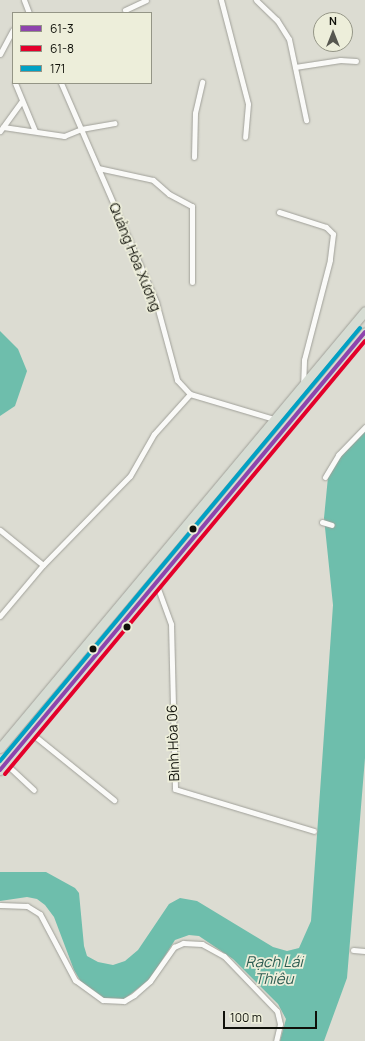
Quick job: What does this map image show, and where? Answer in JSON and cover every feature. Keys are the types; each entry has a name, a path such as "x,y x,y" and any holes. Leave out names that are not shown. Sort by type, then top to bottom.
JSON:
{"highway":[{"path":"0,748 365,311"},
{"path":"3,767 268,448 314,396 365,332"},
{"path":"303,387 314,396"},
{"path":"133,589 144,597"},
{"path":"51,686 63,695"}],"street":[{"path":"24,0 28,12"},
{"path":"125,10 146,0"},
{"path":"221,0 248,104 246,137"},
{"path":"256,0 284,30 292,49 306,120"},
{"path":"0,54 12,32"},
{"path":"295,67 340,60 356,62"},
{"path":"194,157 195,114 202,82"},
{"path":"15,84 35,132"},
{"name":"Quảng Hòa Xương","path":"61,84 156,302 177,380 190,394"},
{"path":"2,129 22,101"},
{"path":"2,129 64,136 81,129 114,123"},
{"path":"98,168 153,180 169,194 192,206 192,282"},
{"path":"279,212 326,227 333,234 330,260 304,360 303,387"},
{"path":"0,616 43,565 130,476 154,434 190,394 274,419"},
{"path":"325,477 338,455 365,427"},
{"path":"322,522 332,525"},
{"path":"0,530 43,565"},
{"name":"Bình Hòa 06","path":"156,583 171,624 175,789 312,831"},
{"path":"32,733 114,800"},
{"path":"3,767 34,790"},
{"path":"0,905 27,906 40,914 75,980 103,1000 124,1001 134,995 150,981 174,947 183,943 202,944 224,956 277,1011 280,1024 276,1041"},
{"path":"353,950 365,951"}],"water":[{"path":"0,331 18,349 27,371 15,406 0,416"},
{"name":"Rạch Lái Thiêu","path":"365,431 365,758 347,978 324,1041 280,1041 286,1019 278,1004 233,959 199,936 189,935 175,940 150,979 123,1000 100,998 84,987 74,970 54,917 45,905 37,899 27,897 0,901 0,872 46,872 75,888 79,893 84,946 87,956 98,962 113,965 125,961 138,950 169,904 180,898 197,901 273,947 287,951 299,948 311,921 333,605 324,518 328,477 340,456"}],"transit line":[{"name":"171","path":"0,761 360,328"},
{"name":"61-3","path":"0,770 365,332"},
{"name":"61-8","path":"5,774 365,341"}]}
